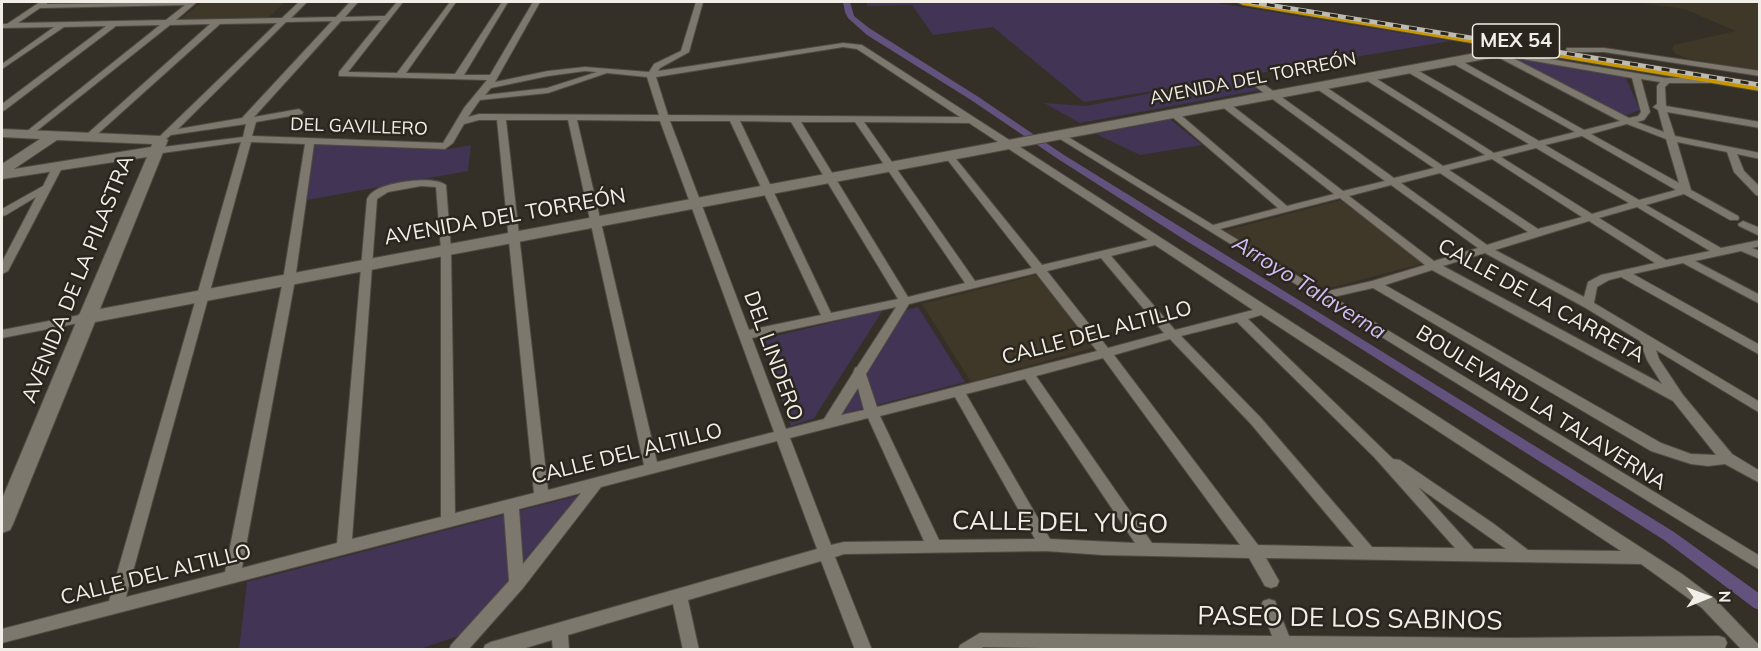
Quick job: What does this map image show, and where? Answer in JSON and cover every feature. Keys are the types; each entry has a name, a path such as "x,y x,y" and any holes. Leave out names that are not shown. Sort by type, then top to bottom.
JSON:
{"highway":[{"name":"MEX 54","path":"1243,2 1760,87"},
{"name":"MEX 54","path":"1272,2 1570,50 1760,77"},
{"path":"1483,41 1585,67"},
{"path":"1741,71 1760,77"}],"street":[{"path":"4,28 42,4 194,2"},
{"path":"28,134 194,2"},
{"path":"2,133 161,141 303,2"},
{"path":"116,606 202,297 248,121 354,2"},
{"path":"400,2 342,74 458,77 490,82 575,70 651,75 843,45 855,46 969,120 1012,143 1262,311 1676,579 1708,603 1753,650"},
{"path":"400,75 453,2"},
{"path":"458,77 505,2"},
{"name":"DEL GAVILLERO","path":"161,141 245,139 441,146 450,141 467,110 490,82 537,2"},
{"path":"651,75 657,66 685,52 699,2"},
{"path":"4,28 387,18"},
{"path":"89,137 218,22"},
{"path":"2,108 114,24"},
{"path":"2,67 62,26"},
{"path":"1570,50 1604,50 1741,71"},
{"path":"685,52 694,59 713,65"},
{"path":"1497,53 1666,81 1717,80"},
{"path":"1497,53 1629,122 1672,138 1760,156"},
{"name":"AVENIDA DEL TORREÓN","path":"2,334 1317,85 1497,53"},
{"path":"1453,60 1760,233"},
{"path":"1409,69 1718,251"},
{"path":"478,98 548,90 609,72"},
{"name":"DEL LINDERO","path":"651,75 663,118 694,204 825,553 864,650"},
{"path":"1366,76 1589,219 1663,263"},
{"path":"1212,228 1645,117 1645,105 1636,76"},
{"path":"1248,77 1486,249 1588,304 1760,408"},
{"path":"1666,81 1661,86 1662,108 1686,190"},
{"path":"1317,85 1536,233"},
{"name":"CALLE DE LA CARRETA","path":"1223,103 1432,265 1677,398"},
{"path":"1645,105 1760,125"},
{"path":"467,110 479,117"},
{"path":"2,175 58,166 248,121 299,112"},
{"path":"1173,113 1286,210"},
{"path":"460,122 479,117 969,120"},
{"path":"501,117 542,497"},
{"path":"572,117 598,222 652,470"},
{"path":"734,119 827,316"},
{"path":"857,119 971,284"},
{"path":"795,120 905,301"},
{"path":"2,170 55,135"},
{"name":"BOULEVARD LA TALAVERNA","path":"1051,135 1212,228 1735,551 1760,564"},
{"name":"AVENIDA DE LA PILASTRA","path":"2,524 85,318 161,141"},
{"path":"232,578 289,280 310,142"},
{"path":"1731,150 1739,172 1758,190"},
{"path":"950,156 1105,352 1254,552 1270,582"},
{"path":"2,272 58,166"},
{"path":"344,547 372,199 376,194 387,189 437,182 441,185 446,250 448,522"},
{"path":"2,213 46,188"},
{"path":"1323,296 1375,284 1536,233 1686,190"},
{"path":"745,335 905,301 1159,241"},
{"path":"1588,304 1592,285 1605,277 1760,243"},
{"path":"1742,247 1760,256"},
{"path":"1104,254 1172,334 1256,421 1369,554"},
{"path":"1683,259 1760,300"},
{"path":"1622,273 1760,351"},
{"path":"1375,284 1656,447 1688,459 1704,462 1727,458"},
{"path":"829,423 859,371 905,301"},
{"name":"CALLE DEL ALTILLO","path":"2,636 829,423 958,392 1262,311"},
{"path":"1240,318 1379,453 1471,556"},
{"name":"CALLE DE LA CARRETA","path":"1646,340 1653,360 1677,398"},
{"path":"859,371 872,413 935,547"},
{"path":"1028,373 1148,550"},
{"path":"958,392 1046,545"},
{"path":"1677,398 1727,458 1760,478"},
{"path":"1379,453 1490,528 1524,555"},
{"path":"457,650 518,582 596,484"},
{"path":"511,505 518,582"},
{"name":"CALLE DEL YUGO","path":"491,650 844,548 1046,545 1148,550 1642,558"},
{"path":"679,597 691,650"},
{"path":"1269,606 1284,646"},
{"path":"559,629 561,650"},
{"name":"PASEO DE LOS SABINOS","path":"973,645 1511,648 1719,643"}],"shaded area":[{"path":"202,2 285,2 268,18 181,19"},
{"path":"867,2 1211,2 1451,41 1242,76 1260,90 1080,123 1044,103 1086,106 1202,83 1084,102 993,27 933,35 912,5 867,6"},
{"path":"1633,2 1759,2 1759,71 1689,59 1676,54 1672,49 1674,45 1736,31 1684,9"},
{"path":"1509,56 1625,76 1640,110 1624,116"},
{"path":"1170,119 1202,145 1140,155 1096,134"},
{"path":"315,143 450,149 471,145 468,171 307,200"},
{"path":"1341,200 1424,263 1326,289 1224,231"},
{"path":"1036,275 1096,347 971,382 922,304"},
{"path":"918,307 965,382 839,415 903,311"},
{"path":"883,310 814,418 791,426 763,339"},
{"path":"584,494 467,633 420,649 239,650 247,582"}],"waterway":[{"name":"Arroyo Talaverna","path":"847,2 851,16 870,33 1192,240 1299,304 1669,536 1760,603"}],"railway":[{"path":"1251,2 1760,85"}]}
